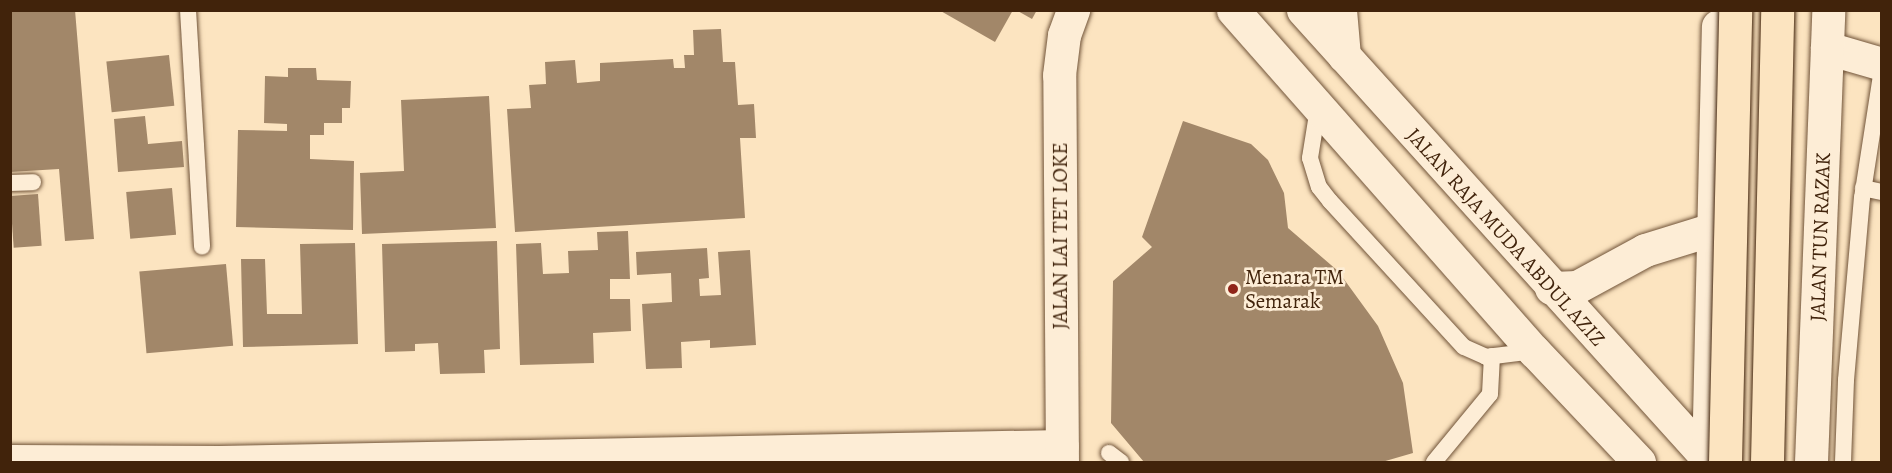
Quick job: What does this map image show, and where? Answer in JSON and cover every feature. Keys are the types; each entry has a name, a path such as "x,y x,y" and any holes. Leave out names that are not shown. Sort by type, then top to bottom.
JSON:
{"main road":[{"name":"JALAN LAI TET LOKE","path":"1062,454 1059,75 1064,35 1073,10"},
{"path":"1233,10 1534,351 1639,462"},
{"name":"JALAN RAJA MUDA ABDUL AZIZ","path":"1303,10 1551,288 1713,462"},
{"path":"1340,10 1344,56"},
{"path":"1767,462 1777,10"},
{"name":"JALAN TUN RAZAK","path":"1811,462 1828,10"},
{"path":"1713,462 1713,229 1723,11"},
{"path":"1713,462 1723,11"},
{"path":"1827,48 1881,64"},
{"path":"1551,288 1577,287 1645,250 1713,229"},
{"path":"1601,422 1621,462"},
{"path":"10,461 219,462 1062,454"}],"lane":[{"path":"188,10 202,248"},
{"path":"1843,462 1845,380 1863,188 1881,69"},
{"path":"1318,108 1310,158 1319,187 1464,347 1475,354 1492,356 1534,351"},
{"path":"10,183 33,182"},
{"path":"1863,188 1881,192"},
{"path":"1434,462 1490,394 1492,356"}],"building":[{"path":"10,10 75,10 94,239 65,241 59,169 10,172"},
{"path":"939,10 1013,10 995,42"},
{"path":"1016,10 1037,10 1032,19"},
{"path":"721,29 723,62 735,62 738,105 754,104 756,138 740,138 745,218 515,232 507,109 531,108 529,85 546,84 545,62 575,60 577,83 600,81 600,63 673,59 674,68 685,68 684,55 694,55 693,30"},
{"path":"169,55 174,106 112,112 106,62"},
{"path":"288,68 316,68 317,80 351,81 350,108 342,108 342,123 324,123 324,135 310,135 310,159 354,161 353,230 236,227 238,130 287,131 287,124 264,123 265,76 288,77"},
{"path":"489,96 496,228 362,234 360,173 404,171 401,100"},
{"path":"145,116 148,144 182,141 184,167 118,172 114,119"},
{"name":"Menara TM Semarak","path":"1183,121 1251,144 1268,160 1284,193 1288,228 1338,271 1378,326 1403,383 1413,453 1382,462 1144,462 1111,423 1113,281 1152,247 1142,237"},
{"path":"172,188 176,235 130,239 126,192"},
{"path":"38,194 42,246 14,248 10,196"},
{"path":"628,231 630,279 610,279 610,299 630,299 631,331 593,333 594,363 520,365 516,244 541,243 543,274 569,273 568,251 598,250 597,232"},
{"path":"497,241 500,349 484,350 485,373 440,374 438,343 415,344 415,351 385,352 382,244"},
{"path":"355,243 358,344 243,347 241,259 265,259 267,314 302,314 300,244"},
{"path":"707,248 709,278 699,279 700,296 721,295 718,252 750,250 756,345 710,348 710,340 681,342 682,368 646,369 642,304 672,302 671,273 637,275 636,252"},
{"path":"226,264 233,346 146,353 139,272"}],"place":[{"name":"Menara TM Semarak","path":"1233,289"}]}
